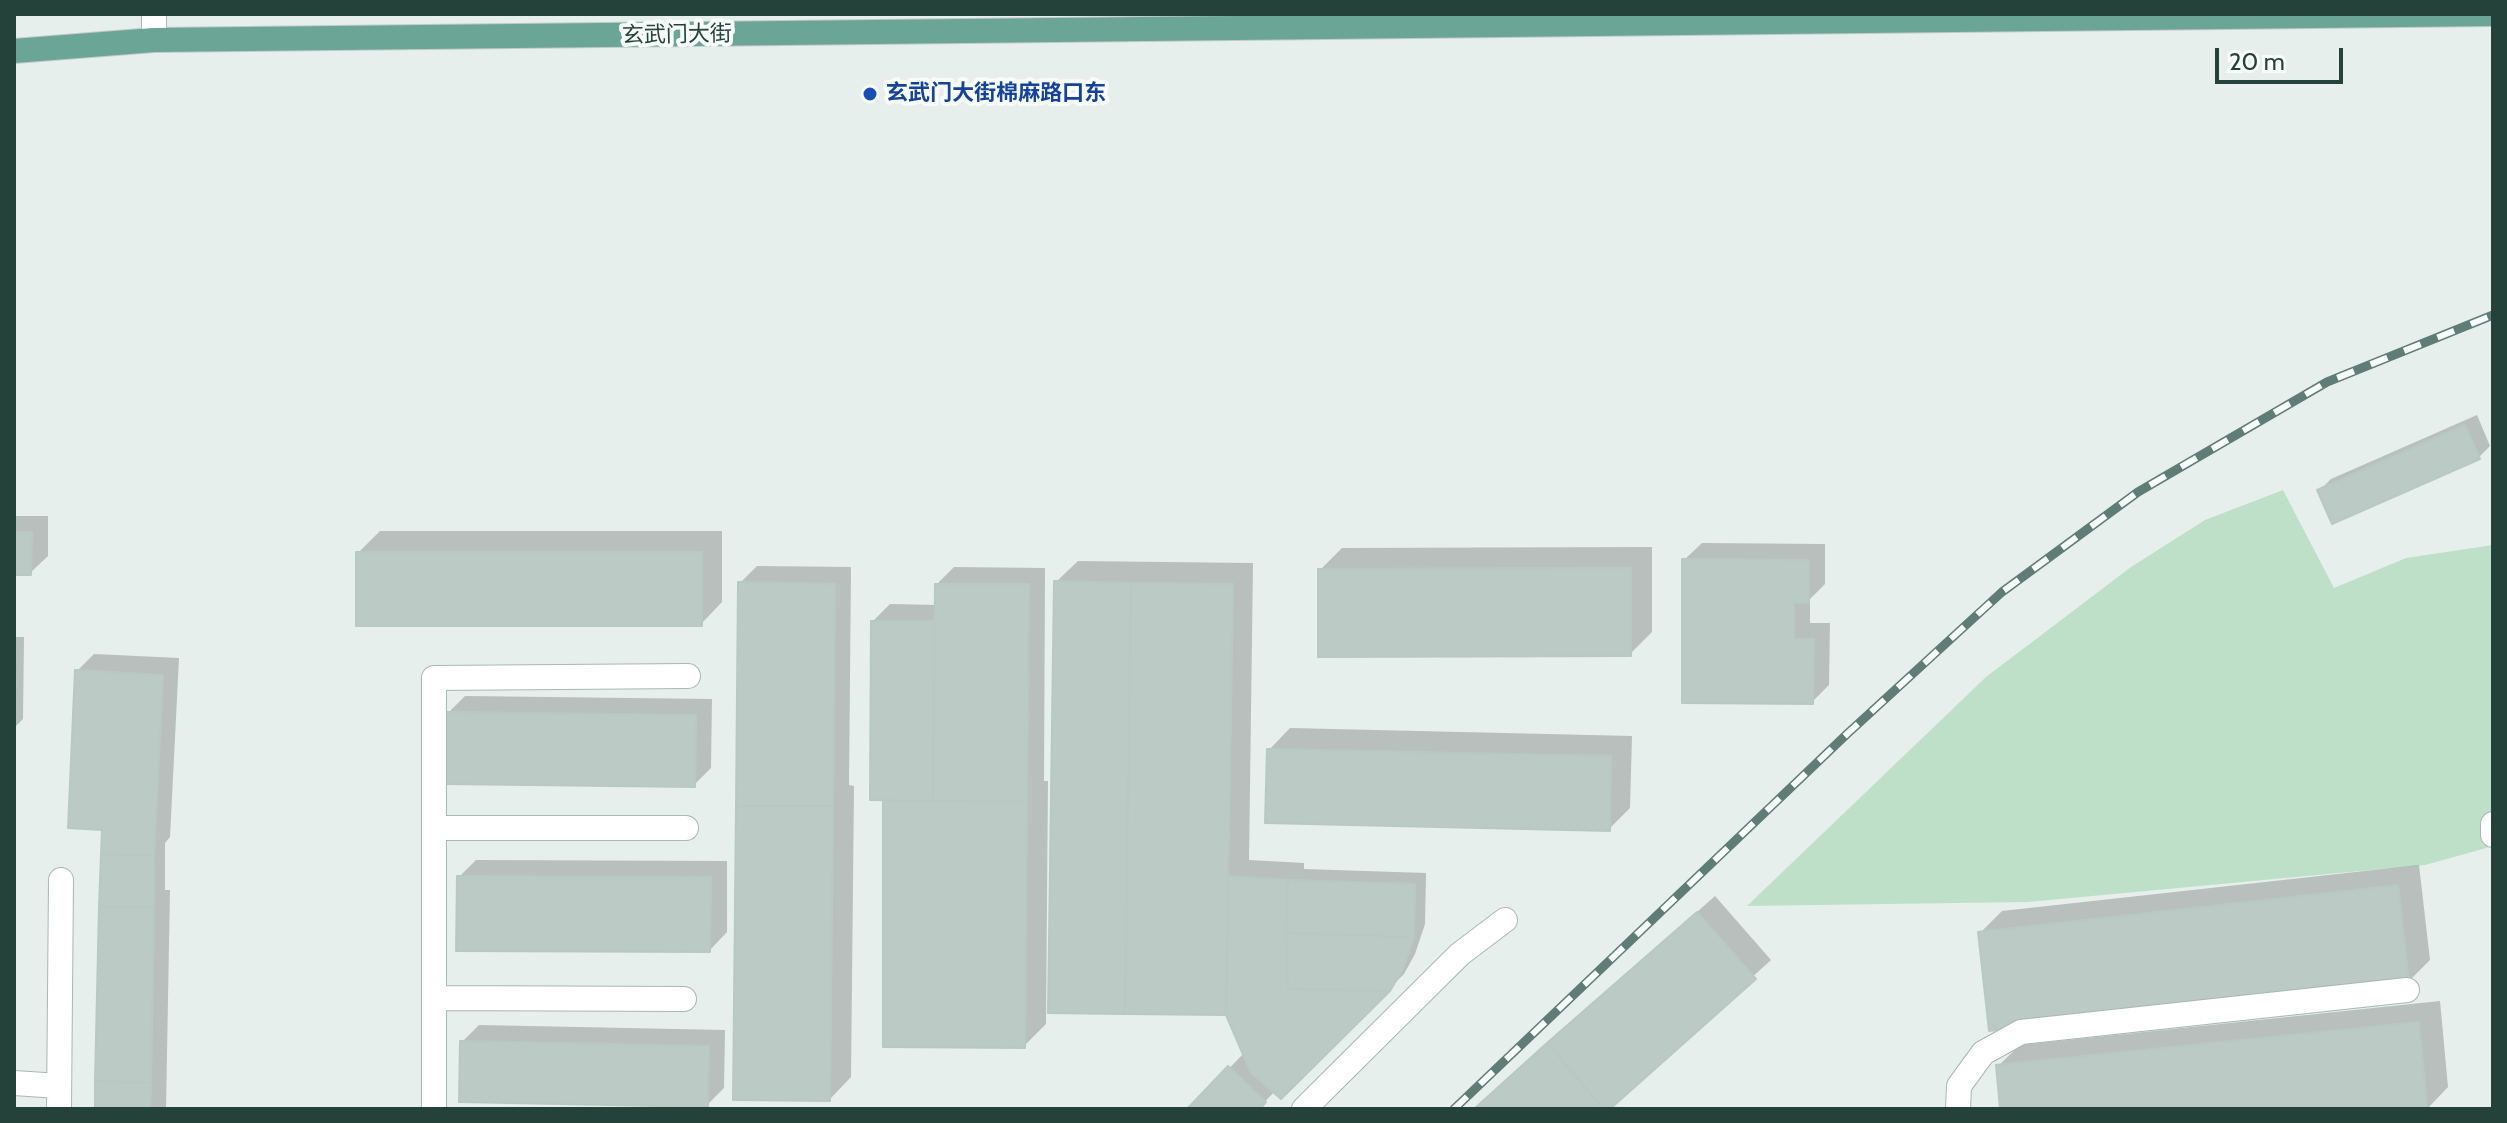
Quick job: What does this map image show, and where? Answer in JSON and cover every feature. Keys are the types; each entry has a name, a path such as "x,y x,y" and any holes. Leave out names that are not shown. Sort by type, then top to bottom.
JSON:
{"main road":[{"name":"玄武门大街","path":"14,51 154,40 2493,14"}],"lane":[{"path":"154,14 154,40"},
{"path":"434,1109 434,678 688,676"},
{"path":"2493,824 2493,835"},
{"path":"434,828 686,828"},
{"path":"14,1083 59,1098 61,880"},
{"path":"1304,1109 1460,954 1505,920"},
{"path":"1958,1109 1959,1086 1983,1053 2021,1032 2407,990"},
{"path":"434,998 684,999"}],"green space":[{"path":"2283,490 2334,588 2406,558 2493,545 2493,840 2490,847 2425,865 2028,902 1747,906 1986,677 2131,567 2205,520"}],"building":[{"path":"2465,425 2480,459 2332,524 2317,490"},
{"path":"14,532 32,532 31,575 14,575"},
{"path":"356,552 702,552 702,626 356,626"},
{"path":"1682,559 1809,560 1809,603 1794,603 1794,639 1814,639 1813,704 1682,703"},
{"path":"1631,568 1631,656 1318,657 1318,569"},
{"path":"1054,581 1131,583 1125,1014 1048,1013"},
{"path":"738,582 835,584 833,806 736,806"},
{"path":"1131,583 1233,584 1226,1015 1125,1014"},
{"path":"935,584 1029,584 1027,802 933,801"},
{"path":"871,621 934,621 933,801 870,800"},
{"path":"75,670 163,675 154,856 101,854 102,830 68,828"},
{"path":"446,712 696,715 695,787 446,784"},
{"path":"1267,749 1611,756 1610,831 1265,823"},
{"path":"883,800 1027,802 1025,1048 883,1047"},
{"path":"736,806 833,806 830,1101 733,1100"},
{"path":"101,854 154,856 154,907 99,907"},
{"path":"457,876 711,877 710,952 456,951"},
{"path":"1228,876 1288,880 1288,989 1390,991 1281,1099 1251,1073 1226,1015"},
{"path":"1288,880 1415,884 1414,937 1286,933"},
{"path":"2398,885 2409,984 1989,1031 1978,932"},
{"path":"99,907 154,907 151,1083 95,1081"},
{"path":"1697,912 1756,979 1610,1109 1604,1109 1547,1043"},
{"path":"1286,933 1414,937 1404,967 1390,991 1288,989"},
{"path":"2419,1022 2427,1109 2000,1109 1996,1065"},
{"path":"460,1041 709,1046 708,1107 459,1102"},
{"path":"1547,1043 1604,1109 1474,1109"},
{"path":"1228,1066 1266,1102 1260,1109 1187,1109"},
{"path":"95,1081 151,1083 150,1109 95,1109"}],"railway":[{"path":"1454,1109 1847,734 2002,592 2138,492 2327,382 2493,315"}],"place":[{"name":"玄武门大街棉麻路口东","path":"870,94"}]}
